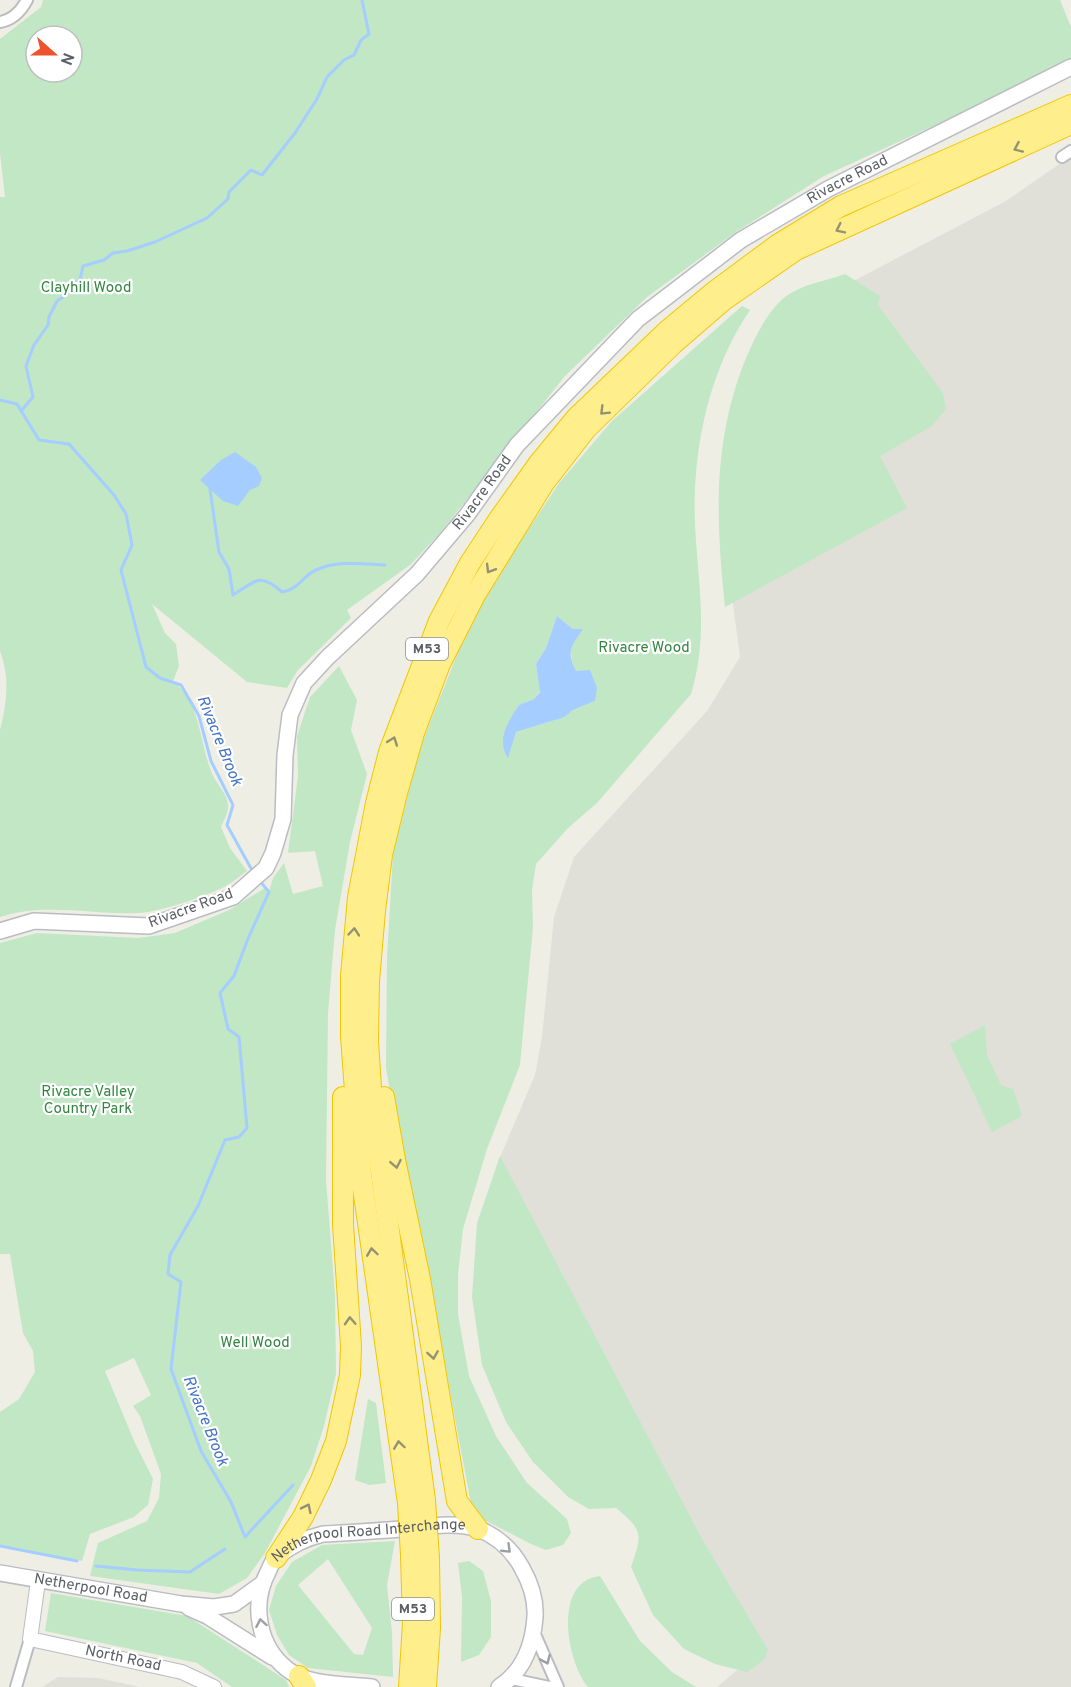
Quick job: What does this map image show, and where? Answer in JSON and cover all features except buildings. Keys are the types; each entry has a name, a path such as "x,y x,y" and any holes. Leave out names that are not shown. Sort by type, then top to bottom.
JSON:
{"highway":[{"name":"M53","path":"360,978 358,897 371,826 389,752 439,621 470,563 538,463 576,418 668,330 777,245 841,206 1071,105"},
{"name":"M53","path":"426,1687 420,1664 413,1589 420,1557 416,1502 361,1173 351,1036 360,978 375,911 382,855 414,733 440,664 475,595 514,528 544,483 586,429 690,329 724,300 796,250 1071,124"},
{"path":"360,978 420,1279 457,1501 478,1529"},
{"path":"276,1558 303,1517 321,1479 336,1441 350,1375 351,1346 343,1224 343,1041 360,978"},
{"name":"M53","path":"409,1687 420,1664"}],"main road":[{"name":"Rivacre Road","path":"0,931 34,921 149,926 233,897 266,868 273,853 283,819 285,755 290,715 304,683 327,658 417,574 467,515 517,445 638,320 741,240 828,189 1071,67"},
{"name":"Netherpool Road Interchange","path":"372,1687 315,1680 302,1681 279,1661 265,1642 258,1599 262,1583 276,1558 305,1539 323,1534 442,1526 478,1529 506,1546 528,1578 536,1611 534,1632 522,1666 506,1683"},
{"name":"Netherpool Road","path":"0,1573 181,1604 214,1607 234,1604 262,1583"},
{"name":"Netherpool Road","path":"181,1604 207,1616 279,1661"}],"street":[{"path":"0,22 14,16 27,0"},
{"path":"16,1687 30,1639 39,1581"},
{"path":"534,1632 558,1687"},
{"name":"North Road","path":"30,1639 182,1672 214,1687"},
{"path":"506,1683 549,1687"}],"shaded area":[{"path":"1071,156 1071,1687 717,1687 761,1650 498,1162 535,1075 542,1037 554,917 574,857 707,711 740,657 721,515 764,328 1006,201"},
{"path":"58,1677 98,1678 141,1687 42,1687"}],"green space":[{"name":"Clayhill Wood","path":"43,0 1060,0 1071,27 1071,63 824,176 736,232 647,297 565,376 440,533 410,565 347,610 351,618 298,670 287,688 247,682 152,604 165,633 176,644 179,666 173,681 189,700 211,771 227,799 228,810 221,827 230,848 247,871 228,885 209,893 148,912 34,910 0,917 0,730 6,680 0,651 0,197 5,197 0,153 0,39 41,7"},
{"path":"845,274 880,296 878,305 943,393 946,409 932,426 880,456 907,508 725,607 720,543 719,481 727,420 746,358 767,318 785,297 806,286"},
{"name":"Rivacre Wood","path":"742,306 750,310 723,359 713,386 700,441 696,469 695,525 701,630 700,651 691,694 597,803 568,828 536,864 532,890 533,927 520,1065 487,1149 463,1229 458,1275 458,1314 469,1376 496,1436 527,1483 567,1519 571,1533 563,1545 546,1550 473,1514 439,1334 406,1186 386,1068 387,958 393,854 419,751 458,652 494,581 560,482 612,421","holes":["557,616 573,629 571,652 574,668 595,701 573,710 565,717 516,732 508,757 519,705 534,699 540,691 536,664 546,648"]},
{"path":"339,666 357,700 351,730 367,774 350,842 335,930 328,1013 326,1180 335,1295 336,1374 324,1426 311,1466 265,1553 247,1578 219,1594 90,1576 98,1543 147,1521 159,1498 161,1474 140,1416 133,1406 151,1395 134,1358 105,1371 135,1443 153,1479 148,1505 134,1517 90,1534 82,1561 0,1546 0,1412 19,1399 35,1372 33,1351 23,1333 10,1254 0,1254 0,943 37,933 138,938 175,933 229,910 265,888 269,892 273,878 284,863 293,894 323,886 315,851 288,853 298,776 297,736 310,697"},
{"path":"985,1025 987,1055 1001,1085 1013,1089 1022,1116 992,1132 950,1044"},
{"path":"500,1156 701,1537 768,1650 764,1660 747,1672 715,1664 684,1649 653,1615 631,1567 638,1540 636,1528 632,1522 616,1508 589,1509 568,1497 533,1462 506,1422 482,1365 472,1297 477,1223"},
{"path":"368,1399 376,1403 386,1483 369,1485 355,1480"},
{"path":"395,1541 387,1585 392,1632 393,1677 308,1668 289,1655 277,1635 269,1610 276,1586 292,1562 322,1545","holes":["328,1559 372,1628 363,1655 354,1654 298,1585"]},
{"path":"469,1561 483,1571 491,1601 491,1637 479,1655 461,1662 462,1597 458,1563"},
{"path":"600,1576 640,1641 672,1672 696,1687 588,1687 574,1660 568,1624 575,1592 585,1581"},
{"path":"51,1593 187,1616 286,1680 289,1687 232,1687 197,1663 45,1631"}],"water":[{"path":"235,452 256,467 262,478 259,486 250,490 238,506 223,501 200,480 221,460"},
{"path":"557,616 573,629 583,629 571,649 571,658 576,671 590,670 597,688 595,701 573,710 565,717 516,732 508,758 503,744 505,731 519,705 534,699 540,692 536,664 546,648"}],"waterway":[{"path":"21,411 33,397 26,366 34,345 48,325 49,317 57,301 66,295 80,279 83,266 104,260 113,253 155,242 207,218 228,199 229,192 251,170 262,175 295,133 317,99 327,77 344,60 354,55 361,40 369,34 362,0"},
{"name":"Rivacre Brook","path":"0,400 17,404 39,440 69,444 114,495 126,514 132,545 121,570 146,667 160,678 181,685 199,716 211,761 233,805 227,825 253,872"},
{"path":"210,489 219,552 229,569 233,595 262,580 282,592 297,585 311,573 333,565 350,563 385,565"},
{"name":"Rivacre Brook","path":"259,880 269,892 234,976 220,993 228,1029 239,1037 247,1128 239,1137 225,1140 198,1206 170,1255 168,1274 181,1282 171,1369 201,1451 231,1502 245,1537 293,1485"},
{"path":"0,1546 77,1561"},
{"path":"96,1566 190,1572 225,1549"}],"park label":[{"name":"Rivacre Valley Country Park","path":"88,1100"},
{"name":"Well Wood","path":"255,1343"}]}
